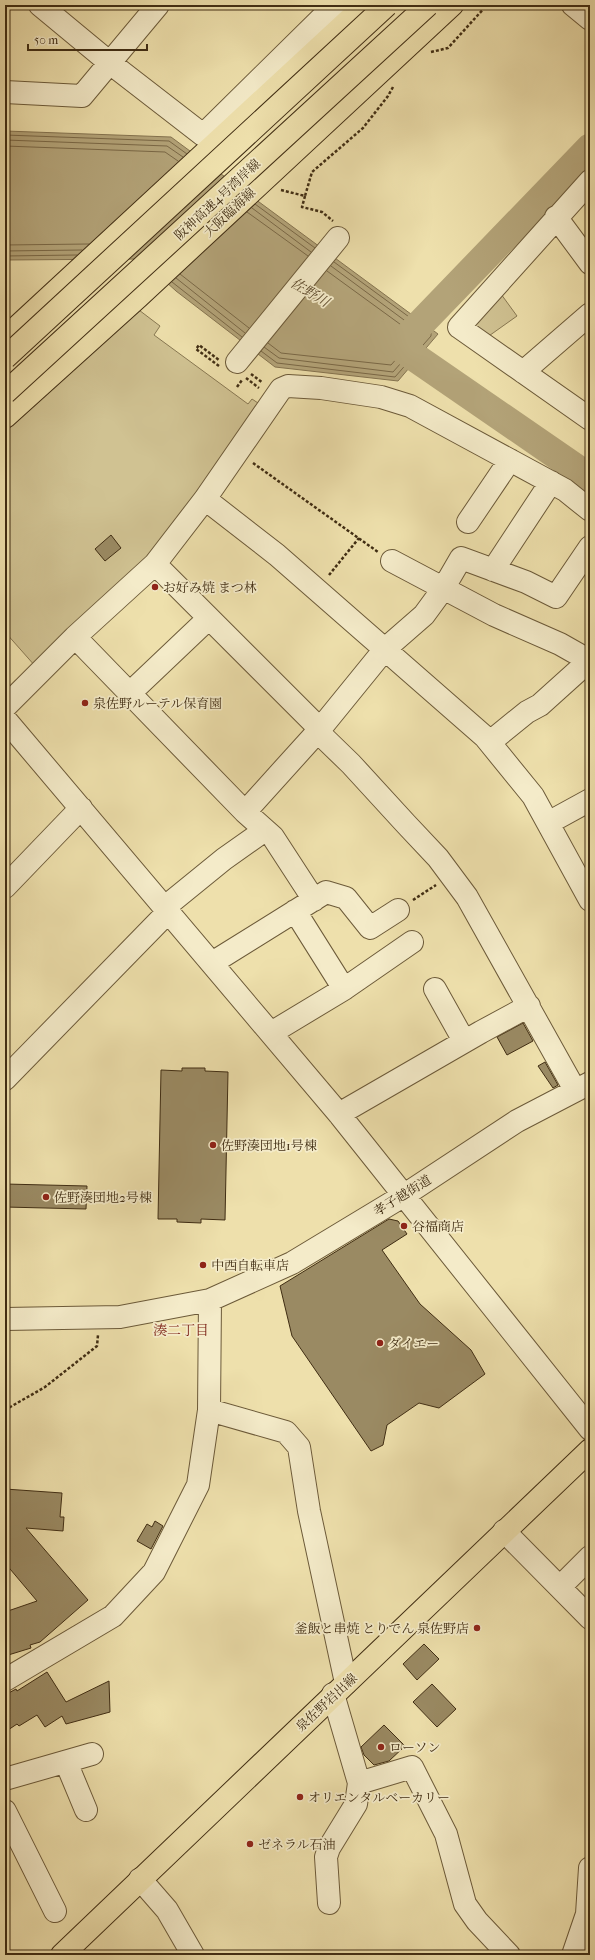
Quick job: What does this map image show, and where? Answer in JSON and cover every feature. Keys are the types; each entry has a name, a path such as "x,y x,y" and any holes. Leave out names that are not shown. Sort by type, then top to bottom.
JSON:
{"main road":[{"path":"5,338 365,5"},
{"name":"阪神高速4号湾岸線","path":"5,358 387,5"},
{"name":"阪神高速4号湾岸線","path":"5,393 428,5"},
{"name":"大阪臨海線","path":"5,417 138,297 267,185 452,5"},
{"name":"泉佐野岩出線","path":"66,1953 140,1879 590,1450"}],"street":[{"path":"40,5 110,63 203,135 334,5"},
{"path":"5,92 82,96 158,5"},
{"path":"573,5 590,19"},
{"path":"590,181 556,217 459,327 590,419"},
{"path":"556,217 590,263"},
{"path":"237,362 338,238"},
{"path":"523,372 590,314"},
{"path":"5,707 75,637 156,564 205,499 281,389 288,386 321,388 381,397 410,406 565,490 590,510"},
{"path":"468,522 510,460"},
{"path":"493,570 551,482"},
{"path":"205,499 277,555 490,742 533,796 590,900"},
{"path":"245,812 319,730 385,649 424,615 443,589 461,558 526,582 556,597 588,553"},
{"path":"392,561 494,615 560,644 590,661 540,705 527,712 490,742"},
{"path":"156,564 319,730 451,875 467,897 529,1006 583,1086"},
{"path":"130,693 209,618"},
{"path":"75,637 245,812 272,837 314,900"},
{"path":"5,719 339,1114 590,1429"},
{"path":"548,823 590,800"},
{"path":"5,887 81,808"},
{"path":"5,1079 167,909 224,859 265,830"},
{"path":"212,963 326,892 346,898 370,928 398,910"},
{"path":"295,911 344,989"},
{"path":"271,1033 344,989 412,942"},
{"path":"435,989 464,1041"},
{"path":"339,1114 464,1041 529,1006"},
{"name":"孝子越街道","path":"5,1319 120,1317 210,1300 292,1263 403,1196 517,1121 583,1086"},
{"path":"5,1680 113,1616 154,1572 198,1485 209,1410 210,1300"},
{"path":"209,1410 286,1432 299,1447 340,1689 359,1783 356,1804 329,1848 326,1857 329,1903"},
{"path":"504,1531 590,1618"},
{"path":"560,1587 590,1557"},
{"path":"5,1779 92,1754"},
{"path":"66,1762 86,1810"},
{"path":"359,1783 412,1767 446,1834 465,1904 477,1921 509,1955"},
{"path":"5,1811 55,1911"},
{"path":"573,1955 588,1914 590,1868"},
{"path":"140,1879 167,1910 193,1955"}],"path":[{"path":"426,52 448,48 487,5"},
{"path":"338,238 344,231 322,212 302,207 312,172 363,128 388,96 394,85"},
{"path":"267,185 305,196"},
{"path":"237,387 244,377 253,384"},
{"path":"238,452 392,561"},
{"path":"317,590 359,538"},
{"path":"398,910 451,875"},
{"path":"5,1410 45,1387 97,1346 98,1317"}],"shaded area":[{"path":"501,294 517,316 486,338 476,332 475,320"},
{"path":"135,307 160,326 154,335 248,404 252,399 258,403 161,549 36,667 5,632 5,428"}],"water":[{"path":"5,131 171,137 438,334 398,381 275,367 176,291 141,259 5,260"}],"building":[{"path":"111,535 121,548 105,561 95,549"},
{"path":"523,1023 533,1041 507,1055 497,1037"},
{"path":"545,1062 558,1085 553,1088 538,1066"},
{"name":"佐野湊団地1号棟","path":"182,1068 205,1068 205,1071 228,1072 225,1220 201,1219 201,1223 177,1222 177,1219 158,1219 161,1070 182,1071"},
{"name":"佐野湊団地2号棟","path":"5,1184 87,1186 86,1209 5,1207"},
{"name":"ダイエー","path":"389,1219 398,1221 407,1234 382,1250 420,1304 471,1350 485,1374 439,1408 419,1403 387,1425 383,1445 371,1451 292,1336 280,1286"},
{"path":"5,1489 62,1493 60,1517 64,1517 63,1531 26,1528 88,1600 40,1642 30,1645 31,1648 5,1656 5,1612 37,1601 5,1563"},
{"path":"155,1521 163,1526 151,1549 137,1541 147,1524 152,1527"},
{"path":"424,1644 439,1659 417,1680 403,1664"},
{"path":"47,1672 66,1702 109,1681 110,1712 66,1724 62,1716 45,1727 37,1715 19,1726 17,1724 5,1732 5,1695 16,1689 17,1691"},
{"path":"432,1684 456,1709 437,1727 413,1702"},
{"path":"384,1725 405,1746 389,1761 374,1765 364,1755 361,1747"}],"waterway":[{"path":"400,345 590,148"},
{"name":"佐野川","path":"384,336 590,478"}],"place":[{"name":"お好み焼 まつ林","path":"155,587"},
{"name":"泉佐野ルーテル保育園","path":"85,703"},
{"name":"佐野湊団地1号棟","path":"213,1145"},
{"name":"佐野湊団地2号棟","path":"46,1197"},
{"name":"谷福商店","path":"404,1226"},
{"name":"中西自転車店","path":"203,1265"},
{"name":"ダイエー","path":"380,1343"},
{"name":"釜飯と串焼 とりでん 泉佐野店","path":"477,1628"},
{"name":"ローソン","path":"381,1747"},
{"name":"オリエンタルベーカリー","path":"300,1797"},
{"name":"ゼネラル石油","path":"250,1844"}],"district":[{"name":"湊二丁目","path":"181,1330"}]}
